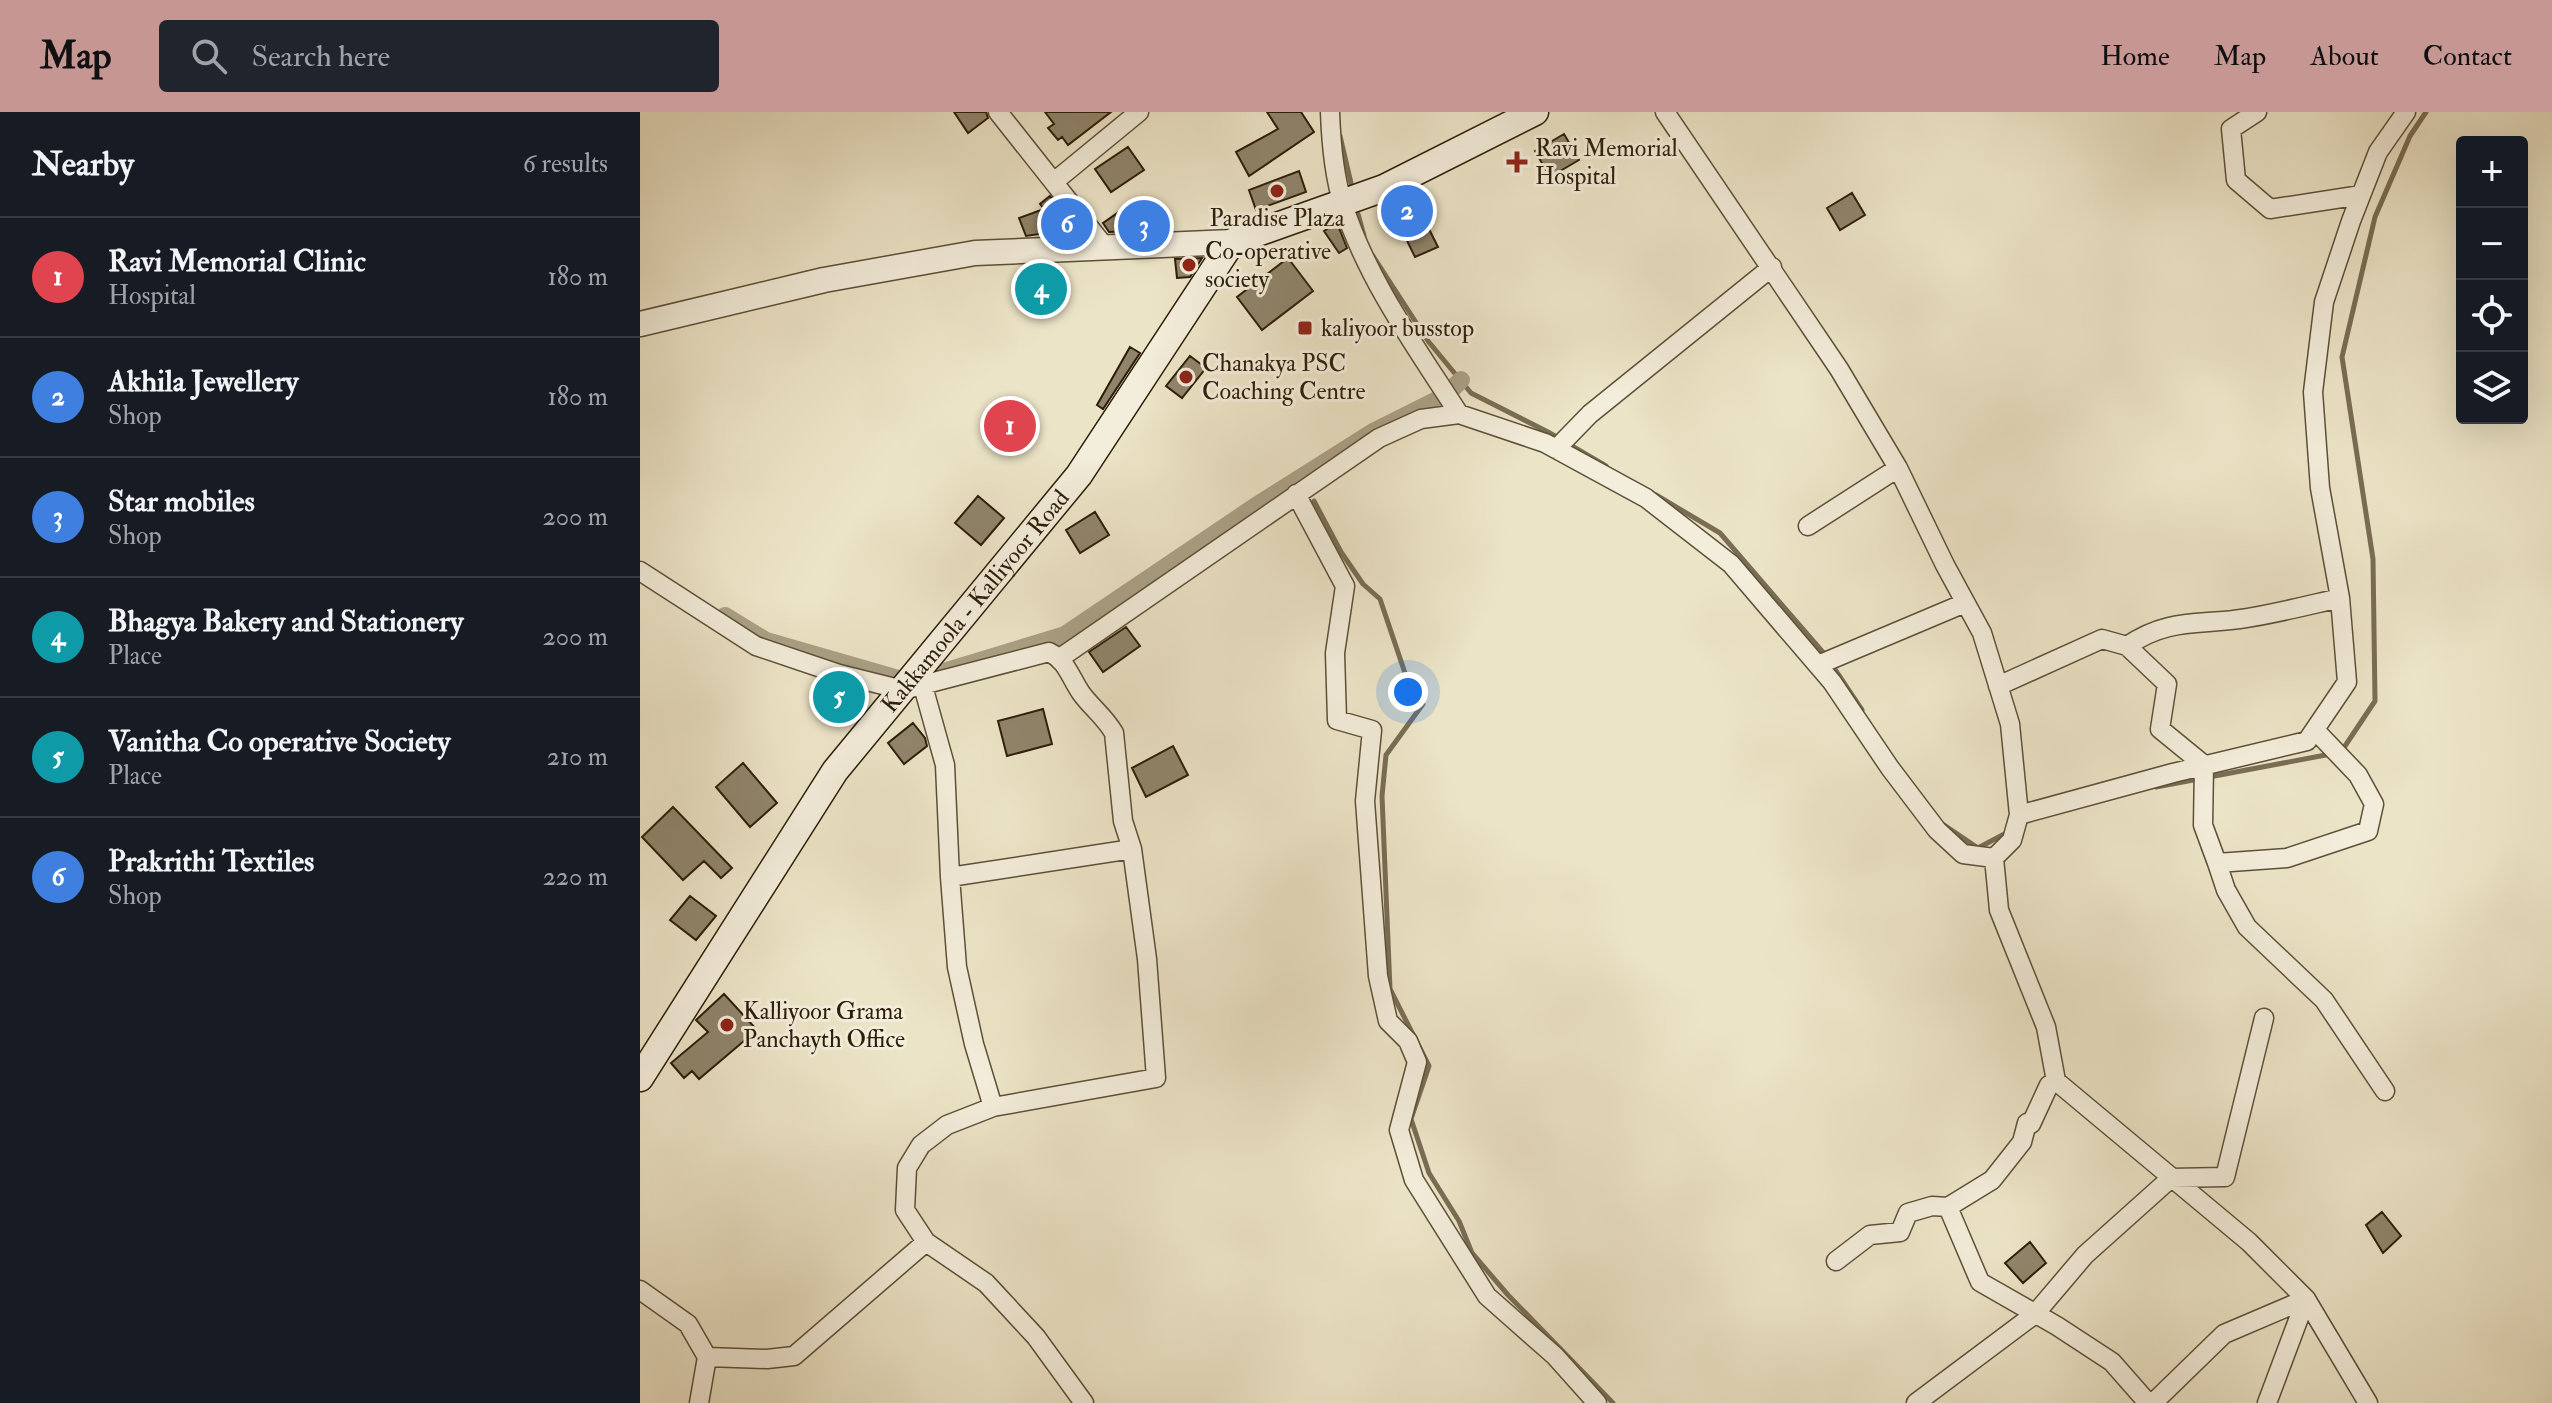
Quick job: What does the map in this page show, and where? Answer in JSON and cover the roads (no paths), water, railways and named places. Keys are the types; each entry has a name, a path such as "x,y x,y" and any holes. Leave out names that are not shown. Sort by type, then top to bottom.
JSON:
{"main road":[{"path":"1232,242 1384,188 1535,112"},
{"name":"Kakkamoola - Kalliyoor Road","path":"640,1078 835,771 913,688 1079,475 1232,242"}],"street":[{"path":"998,112 1105,247"},
{"path":"1055,181 1139,112"},
{"path":"1330,112 1342,203 1396,316 1459,414"},
{"path":"1665,112 1839,369 1898,468 1982,633 2010,724 2019,815 2012,840 1994,858"},
{"path":"2257,112 2231,129 2236,180 2270,209 2361,195"},
{"path":"2019,815 2307,741 2347,682 2340,598 2320,488 2313,392 2324,302 2378,152 2406,112"},
{"path":"640,324 824,280 975,253 1232,242"},
{"path":"1557,448 1590,414 1772,267"},
{"path":"1060,658 1379,438 1421,419 1459,414 1557,448 1646,498 1731,564 1818,665 1937,830 1963,854 1994,858"},
{"path":"1808,526 1898,468"},
{"path":"1296,494 1345,586 1335,653 1337,720 1372,730 1365,801 1378,976 1388,1021 1408,1041 1417,1062 1399,1130 1414,1180 1487,1296 1555,1356 1597,1403"},
{"path":"640,571 756,646 839,674 913,688 1049,652 1060,658 1081,694 1108,722 1114,733 1123,821 1132,849 1147,959 1156,1078 993,1107 947,1125 921,1145 907,1168 905,1210 926,1242 986,1283 1036,1337 1084,1403"},
{"path":"2127,646 2147,632 2171,625 2246,618 2340,598"},
{"path":"1818,665 1965,603"},
{"path":"1998,686 2102,639 2127,646 2167,684 2160,729 2204,766 2203,825 2226,890 2247,927 2324,1000 2385,1091"},
{"path":"913,688 945,765 957,967 974,1044 993,1107"},
{"path":"2217,863 2287,858 2368,831 2374,804 2358,775 2315,730"},
{"path":"950,877 1132,849"},
{"path":"1994,858 1999,910 2046,1027 2056,1081 2249,1242 2306,1299 2368,1403"},
{"path":"1916,1403 2035,1314 2085,1255 2171,1178 2225,1177 2264,1018"},
{"path":"1836,1261 1870,1235 1900,1232 1908,1213 1932,1206 1948,1207 1992,1180 2022,1142 2027,1123 2031,1124 2049,1085 2056,1081"},
{"path":"1948,1207 1980,1282 2112,1362 2151,1403 2224,1334 2306,1299"},
{"path":"707,1357 767,1359 794,1356 926,1242"},
{"path":"640,1290 688,1324 707,1357 699,1403"},
{"path":"2267,1403 2306,1299"}],"waterway":[{"path":"2341,752 2375,701 2373,559 2342,357 2375,217 2410,136 2426,112"},
{"path":"1340,136 1351,183"},
{"path":"1358,214 1364,236"},
{"path":"1373,256 1428,341 1471,393 1606,466"},
{"path":"1453,388 1461,380"},
{"path":"940,673 1065,635 1259,504 1373,432 1439,399"},
{"path":"1656,495 1720,533 1827,657"},
{"path":"1314,501 1341,552 1363,584 1380,599 1406,676 1423,704 1386,755 1382,796 1390,989 1429,1066 1411,1119 1429,1173 1459,1221 1472,1253 1508,1295 1613,1403"},
{"path":"725,616 766,641 905,681"},
{"path":"1832,665 1862,710"},
{"path":"2156,787 2331,754"},
{"path":"1944,825 1978,848 2010,831"}],"place":[{"name":"Ravi Memorial Hospital","path":"1517,162"},
{"name":"Paradise Plaza","path":"1277,191"},
{"name":"Akhila Jewellery","path":"1407,211"},
{"name":"Prakrithi Textiles","path":"1067,224"},
{"name":"Star mobiles","path":"1144,226"},
{"name":"Co-operative society","path":"1189,265"},
{"name":"Bhagya Bakery and Stationery","path":"1041,289"},
{"name":"kaliyoor busstop","path":"1305,328"},
{"name":"Chanakya PSC Coaching Centre","path":"1186,377"},
{"name":"Ravi Memorial Clinic","path":"1010,426"},
{"name":"Vanitha Co operative Society","path":"839,697"},
{"name":"Kalliyoor Grama Panchayth Office","path":"727,1025"}]}
